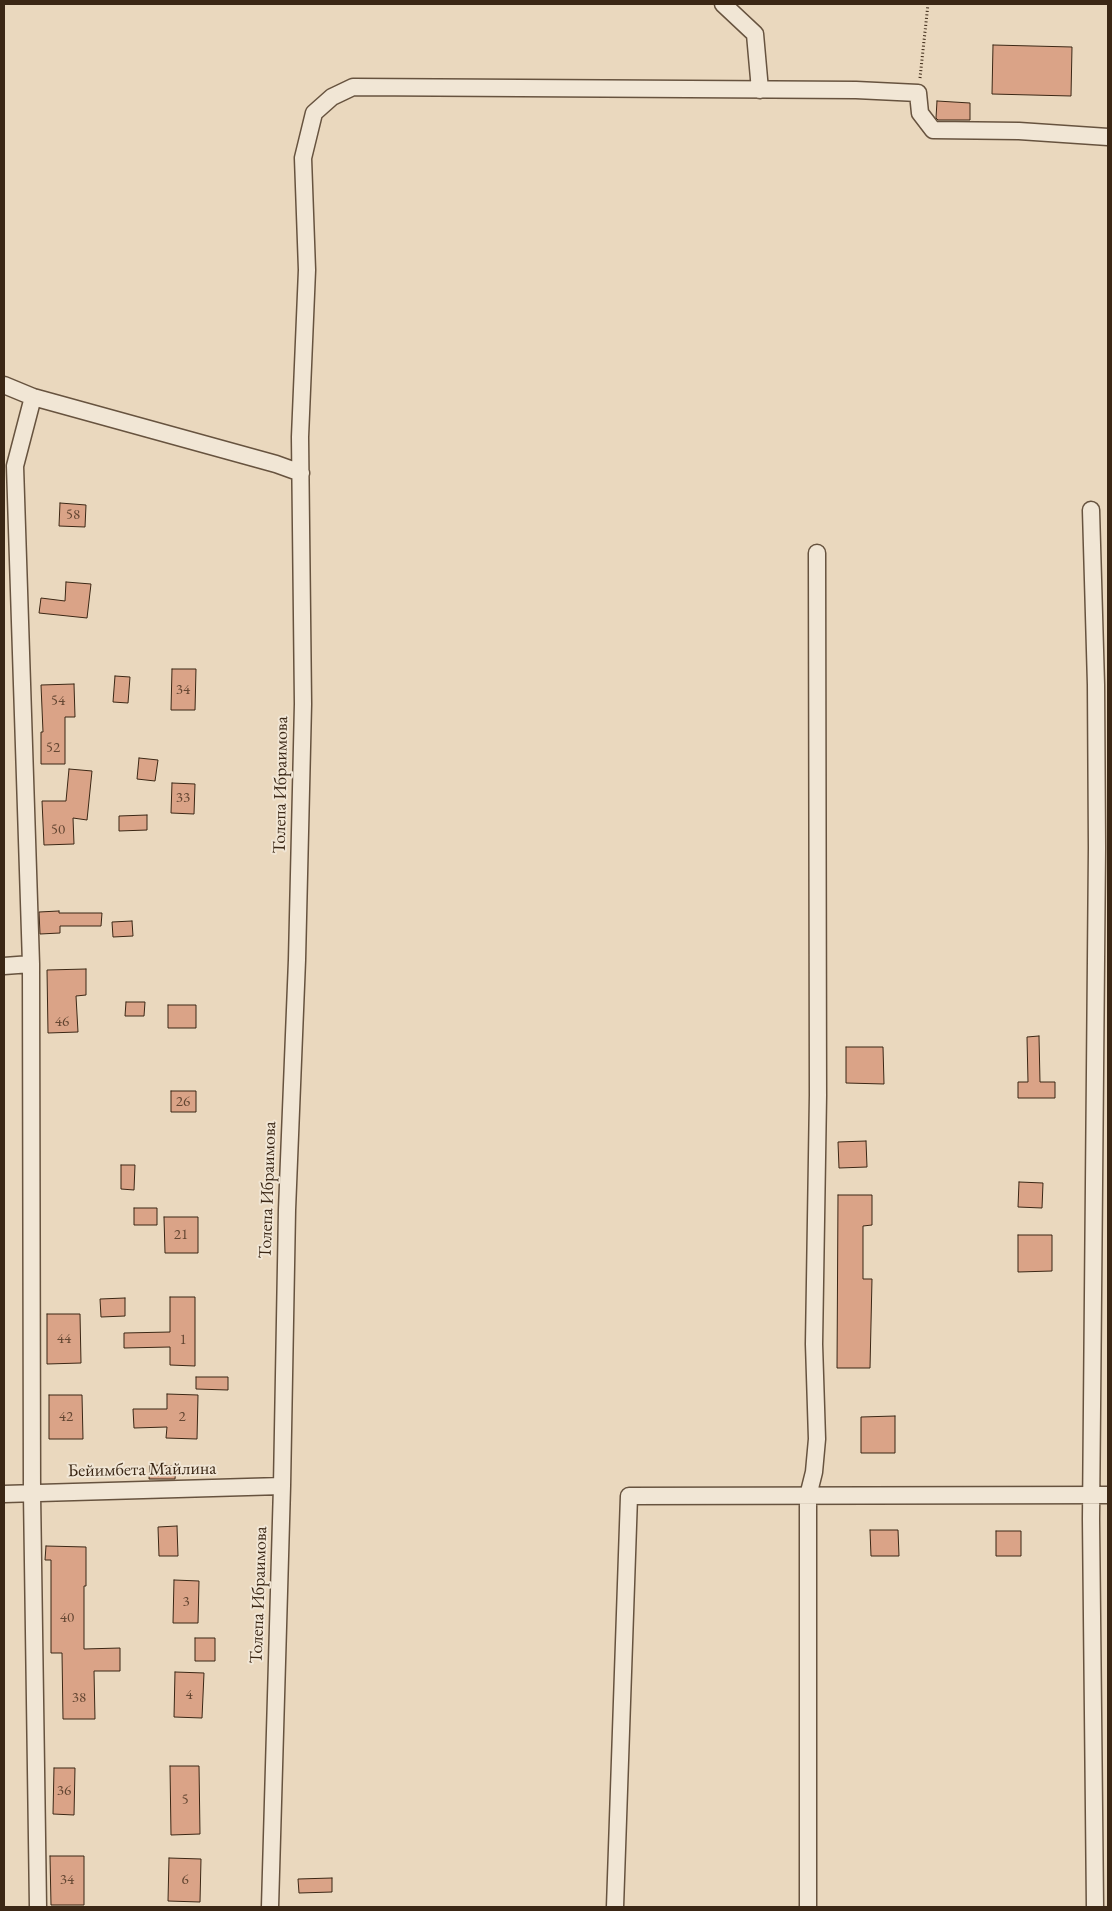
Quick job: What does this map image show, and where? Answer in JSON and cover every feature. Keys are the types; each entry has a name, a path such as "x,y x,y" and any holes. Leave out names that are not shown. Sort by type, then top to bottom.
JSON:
{"street":[{"path":"724,4 755,34 760,90"},
{"name":"Толепа Ибраимова","path":"270,1907 282,1486 287,1210 297,960 303,704 301,452 307,270 303,158 314,113 332,96 353,87 378,86 856,90 918,93"},
{"path":"918,93 920,113 933,130 1019,131 1108,137"},
{"path":"4,385 33,398 276,464 302,473"},
{"path":"33,398 15,466 31,964 32,1493 38,1907"},
{"path":"276,464 301,452"},
{"path":"1092,510 1097,848 1092,1496 1095,1907"},
{"path":"808,1907 808,1496 814,1472 817,1439 814,1344 818,1095 817,553"},
{"path":"4,966 31,964"},
{"name":"Бейимбета Майлина","path":"4,1494 282,1486"},
{"path":"615,1907 629,1496 1108,1495"}],"path":[{"path":"918,93 928,4"}],"building":[{"path":"993,45 1072,47 1071,96 992,94"},
{"path":"937,101 970,103 970,120 938,120 936,118"},
{"path":"60,503 86,505 85,527 59,526"},
{"path":"66,582 91,584 87,618 39,613 41,598 65,601"},
{"path":"172,669 196,669 195,710 171,710"},
{"path":"115,676 130,677 128,703 113,702"},
{"path":"74,684 75,717 65,717 65,764 41,764 41,732 43,732 41,685"},
{"path":"139,758 158,760 155,781 137,779"},
{"path":"69,769 92,771 87,820 73,818 74,844 44,845 42,801 66,801"},
{"path":"172,783 195,784 194,814 171,813"},
{"path":"147,815 147,830 119,831 119,816"},
{"path":"59,911 59,913 102,913 101,926 60,926 60,933 40,934 39,912"},
{"path":"132,921 133,936 113,937 112,922"},
{"path":"86,969 86,995 76,996 78,1032 48,1033 47,970"},
{"path":"126,1002 145,1002 144,1016 125,1016"},
{"path":"168,1005 196,1005 196,1028 168,1028"},
{"path":"1039,1036 1040,1082 1055,1082 1055,1098 1018,1098 1018,1082 1028,1082 1027,1037"},
{"path":"846,1047 883,1047 884,1084 846,1083"},
{"path":"171,1091 196,1091 196,1112 171,1112"},
{"path":"866,1141 867,1167 839,1168 838,1142"},
{"path":"121,1165 135,1165 134,1190 121,1189"},
{"path":"1019,1182 1043,1183 1042,1208 1018,1207"},
{"path":"838,1195 872,1195 872,1225 863,1226 863,1279 872,1279 870,1368 837,1368"},
{"path":"134,1208 157,1208 157,1225 134,1225"},
{"path":"164,1217 198,1217 198,1253 165,1253"},
{"path":"1018,1235 1052,1235 1052,1271 1018,1272"},
{"path":"170,1297 195,1297 195,1366 170,1365 170,1347 124,1348 124,1333 170,1332"},
{"path":"125,1298 125,1316 101,1317 100,1299"},
{"path":"47,1314 80,1314 81,1363 47,1364"},
{"path":"196,1377 228,1377 228,1390 196,1389"},
{"path":"167,1394 198,1395 197,1439 166,1438 167,1427 134,1428 133,1409 167,1409"},
{"path":"49,1395 82,1395 83,1439 49,1439"},
{"path":"895,1416 895,1453 861,1453 861,1417"},
{"path":"150,1465 176,1466 175,1479 149,1479"},
{"path":"177,1526 178,1556 159,1556 158,1527"},
{"path":"870,1530 898,1530 899,1556 871,1556"},
{"path":"996,1531 1021,1531 1021,1556 996,1556"},
{"path":"46,1546 86,1547 84,1649 120,1648 120,1671 94,1671 95,1719 63,1719 62,1653 51,1653 51,1560 45,1560"},
{"path":"174,1580 199,1581 198,1623 173,1623"},
{"path":"195,1638 215,1638 215,1661 195,1661"},
{"path":"175,1672 204,1673 202,1718 174,1717"},
{"path":"170,1766 199,1766 200,1834 171,1835"},
{"path":"54,1768 75,1768 74,1815 53,1814"},
{"path":"50,1856 84,1856 84,1905 51,1905"},
{"path":"169,1858 201,1859 200,1902 168,1901"},
{"path":"332,1878 332,1892 299,1893 298,1879"}]}
